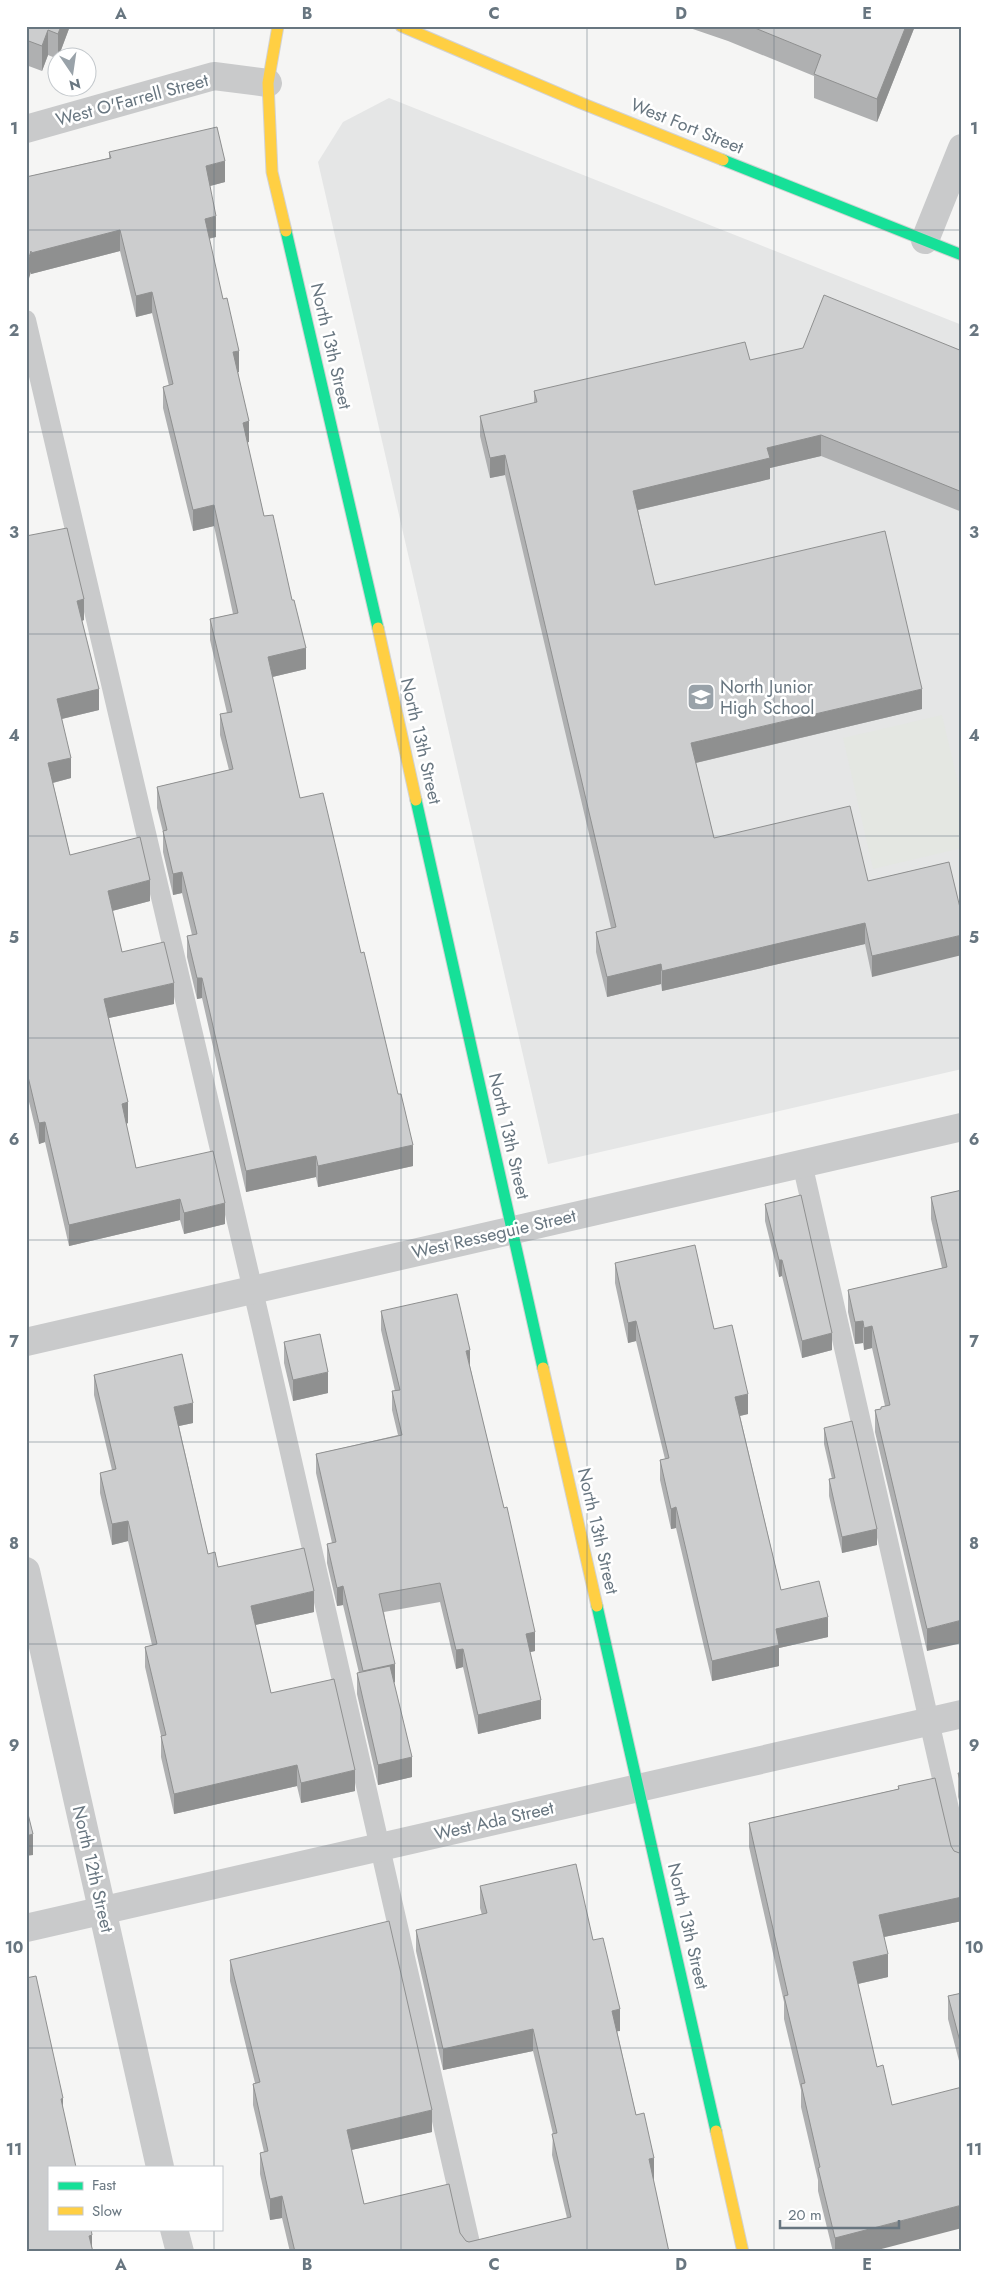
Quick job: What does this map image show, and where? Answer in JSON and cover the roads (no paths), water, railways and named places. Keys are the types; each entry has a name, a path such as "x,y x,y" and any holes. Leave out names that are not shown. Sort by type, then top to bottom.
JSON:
{"street":[{"name":"North 13th Street","path":"278,26 268,83 268,126 272,172 351,508 512,1230 744,2252"},
{"name":"West Fort Street","path":"401,26 591,106 962,255"},
{"name":"West O'Farrell Street","path":"26,129 214,76 268,83"},
{"path":"925,240 962,148"},
{"name":"West Resseguie Street","path":"26,1342 962,1126"},
{"name":"North 12th Street","path":"26,1571 160,2166"},
{"name":"West Ada Street","path":"26,1928 962,1714"},
{"path":"174,2230 180,2252"}],"lane":[{"path":"26,320 253,1290 472,2252"},
{"path":"802,1164 962,1866"}],"place":[{"name":"North Junior High School","path":"701,697"}]}
